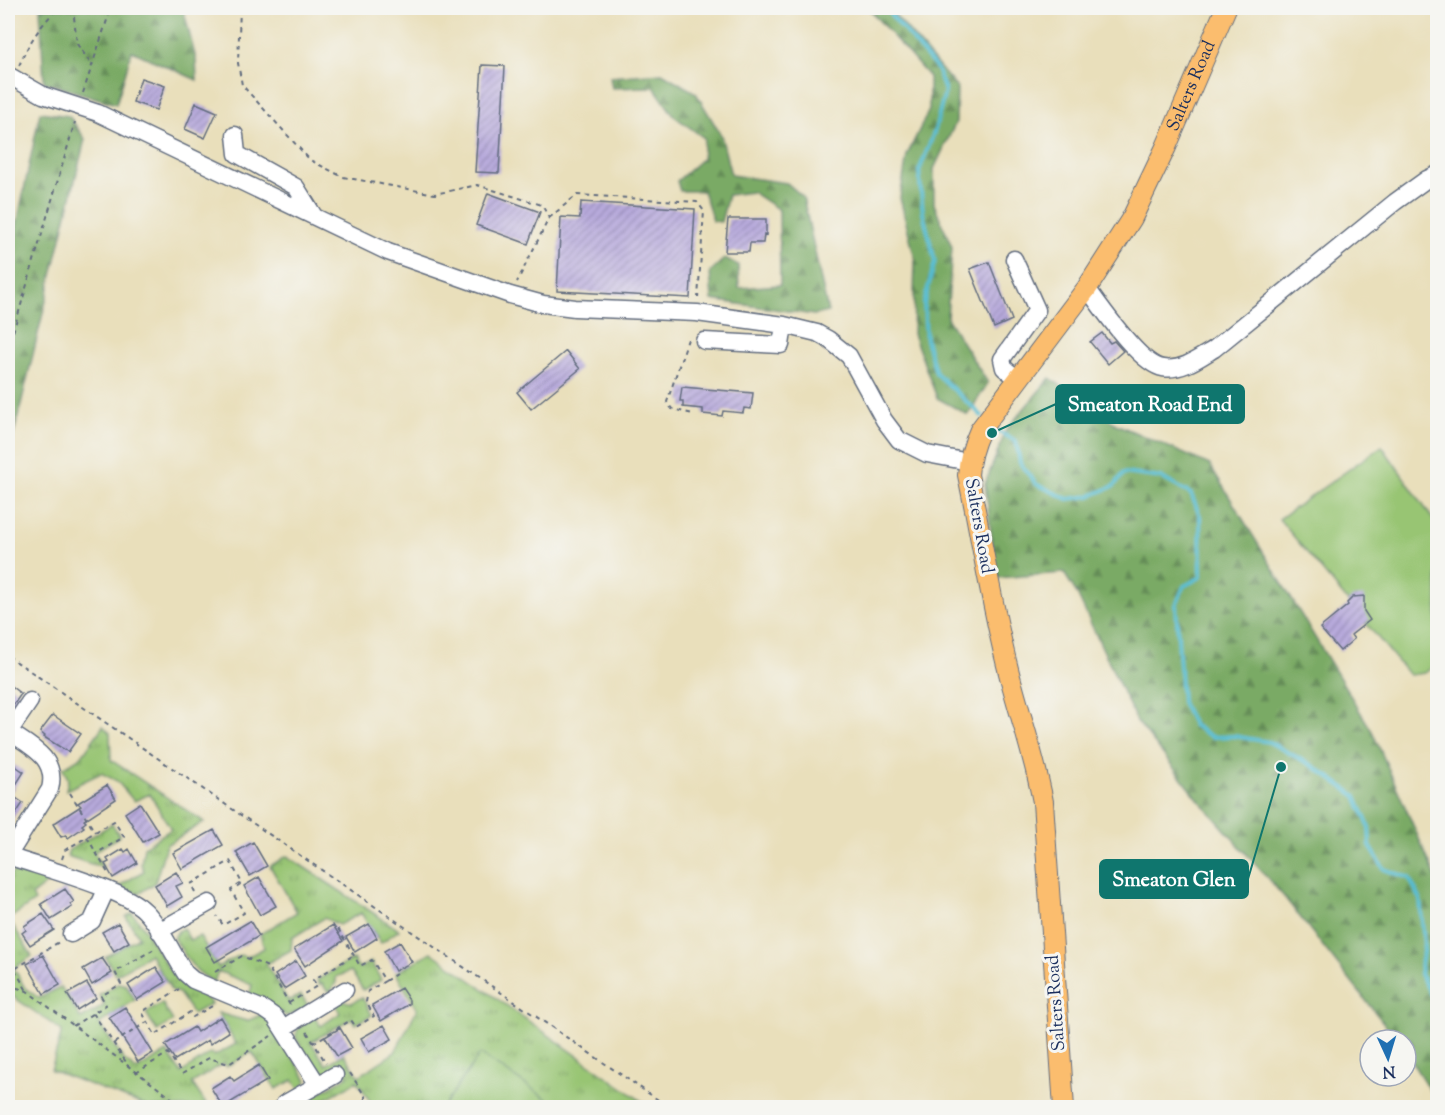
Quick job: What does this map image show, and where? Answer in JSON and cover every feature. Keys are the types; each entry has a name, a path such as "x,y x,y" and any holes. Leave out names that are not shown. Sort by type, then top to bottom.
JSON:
{"main road":[{"name":"Salters Road","path":"1064,1107 1043,802 992,604 968,475 969,462 972,447 980,430 1087,288 1132,218 1166,147 1226,8"}],"street":[{"path":"8,75 43,95 98,113 388,252 510,295 543,304 575,308 697,314 784,325 817,333 849,356 885,420 899,440 927,454 969,462"},
{"path":"235,135 237,154 296,187 314,216"},
{"path":"1087,288 1126,338 1149,362 1162,368 1177,368 1214,349 1395,202 1437,174"},
{"path":"1014,259 1037,310 1002,359 1004,369 1018,379"},
{"path":"704,341 781,345 784,325"},
{"path":"30,701 8,732 47,761 53,778 50,789 8,856 135,901 151,918 185,973 193,980 265,1010 283,1028 318,1084"},
{"path":"71,934 92,921 106,890"},
{"path":"162,937 209,903"},
{"path":"283,1028 345,990"},
{"path":"284,1104 335,1075"}],"path":[{"path":"26,48 44,22 58,8"},
{"path":"73,8 76,44 92,65"},
{"path":"81,102 111,8"},
{"path":"240,8 238,63 242,85 310,160 344,177 435,194 477,185 542,205 549,218"},
{"path":"8,349 77,114"},
{"path":"510,295 549,218 577,195 696,202 704,211 697,314 667,402 672,409 693,414"},
{"path":"8,656 670,1107"},
{"path":"70,793 95,832"},
{"path":"58,873 65,850 114,821 123,837 97,853"},
{"path":"87,837 112,879 106,890"},
{"path":"8,973 71,934"},
{"path":"73,1026 106,1005 101,996 121,984 115,972 162,937"},
{"path":"289,1003 317,986 313,980 354,955"},
{"path":"15,969 27,991"},
{"path":"385,981 396,974"},
{"path":"193,980 142,1012 155,1035 190,1012 193,1017 214,1005 219,991"},
{"path":"8,985 27,991 185,1107"},
{"path":"93,1013 132,1070"},
{"path":"114,1043 148,1022"},
{"path":"136,1073 168,1053 182,1074 209,1058 229,1064 283,1028"},
{"path":"335,1075 347,1068 365,1096 365,1107"}],"green space":[{"path":"40,8 183,8 196,59 197,80 132,51 116,104 44,82"},
{"path":"868,8 889,8 957,88 956,122 934,169 934,204 952,247 947,318 988,383 968,415 937,398 913,334 915,259 900,198 907,155 929,110 929,77"},
{"path":"662,73 696,93 721,135 731,175 787,183 803,197 828,312 814,315 712,300 710,272 725,258 738,265 739,288 780,285 779,210 752,192 728,195 721,222 713,221 703,191 680,191 677,181 702,159 704,138 674,116 654,87 612,88 610,77"},
{"path":"40,112 69,116 85,139 8,458 8,267"},
{"path":"1050,378 1116,424 1210,465 1372,731 1437,880 1437,1102 1418,1072 1418,1028 1388,1028 1285,898 1199,800 1136,720 1076,592 1064,573 997,578 985,484 1006,430"},
{"path":"1382,446 1437,525 1437,663 1425,673 1409,675 1279,519"},
{"path":"103,726 110,733 111,760 204,822 166,845 155,883 138,894 119,886 144,871 141,864 144,847 171,829 150,794 134,801 117,781 101,773 66,790 68,779 63,768 81,757"},
{"path":"112,824 120,836 94,852 103,868 67,856 69,850"},
{"path":"287,856 399,930 381,943 361,913 339,925 324,918 292,938 291,950 266,964 288,1001 301,995 307,1004 306,1008 287,1016 249,996 252,985 218,971 214,982 206,978 191,963 174,938 183,928 190,940 200,936 218,967 240,955 247,957 264,948 260,934 297,912 270,866"},
{"path":"14,872 23,872 50,881 32,895 35,901 9,919 32,956 14,968 25,988 39,998 61,987 81,1019 105,1005 99,995 119,983 126,985 135,1000 99,1024 124,1060 136,1070 167,1052 181,1073 211,1053 214,1056 236,1044 218,1013 247,1021 263,1014 272,1023 307,1080 300,1090 293,1080 276,1089 252,1052 226,1067 224,1063 192,1083 208,1107 149,1107 51,1070 62,1031 8,993 8,876"},
{"path":"132,913 176,978 187,989 206,998 211,1004 193,1014 179,993 172,991 150,954 116,975 105,957 139,937 126,917"},
{"path":"431,952 650,1107 367,1107 370,1101 357,1081 316,1104 317,1107 309,1107 307,1100 348,1076 341,1066 327,1073 317,1071 296,1038 299,1028 314,1017 321,1026 340,1013 336,1006 337,1002 341,1000 352,1003 362,997 372,1015 356,1024 352,1018 311,1042 326,1065 344,1054 359,1076 395,1052 417,1009 396,973"},
{"path":"353,959 359,968 371,962 381,980 363,990 351,971 336,977 331,991 327,991 322,983 319,985 317,980"},
{"path":"162,1003 173,1021 157,1031 146,1013"},
{"path":"480,1054 559,1107 443,1107"}],"building":[{"path":"482,65 505,66 499,173 475,172"},
{"path":"141,78 165,86 156,110 133,102"},
{"path":"196,103 217,112 205,138 185,129"},
{"path":"488,193 540,212 528,244 476,225"},
{"path":"581,202 695,209 690,298 557,291 561,217 580,218"},
{"path":"728,219 766,219 766,235 764,234 763,243 750,243 749,252 725,252"},
{"path":"989,262 1012,320 994,328 970,269"},
{"path":"1102,333 1110,343 1114,341 1123,351 1108,364 1090,342"},
{"path":"566,351 580,369 531,409 517,392"},
{"path":"682,387 753,393 751,409 744,408 743,413 723,411 722,416 703,414 703,409 683,407 683,401 680,401"},
{"path":"1364,596 1364,611 1370,620 1351,635 1354,639 1340,651 1320,628 1348,605 1347,603 1353,597"},
{"path":"8,684 21,694 8,713"},
{"path":"53,715 81,734 68,752 40,732"},
{"path":"8,761 24,772 10,794 23,803 8,826"},
{"path":"107,785 116,799 84,820 86,822 82,825 84,827 68,838 66,835 61,837 53,824 81,806 78,803"},
{"path":"140,803 159,833 143,842 125,813"},
{"path":"214,830 223,845 182,869 173,853"},
{"path":"253,842 267,866 250,876 236,852"},
{"path":"123,849 125,852 129,849 137,863 113,878 105,864 109,862 107,859"},
{"path":"176,872 183,883 176,886 182,897 167,906 155,885"},
{"path":"259,877 276,906 260,915 244,886"},
{"path":"65,889 74,902 70,904 72,907 51,920 41,904"},
{"path":"43,914 54,930 30,945 22,933 26,930 24,926"},
{"path":"250,921 259,936 215,962 206,947"},
{"path":"118,923 129,942 114,951 102,932"},
{"path":"369,924 377,938 355,952 346,937"},
{"path":"333,925 343,941 305,966 294,949"},
{"path":"400,942 412,962 395,971 384,951"},
{"path":"43,955 60,985 44,994 27,964"},
{"path":"102,958 112,973 92,985 83,969"},
{"path":"296,961 305,976 284,989 275,975"},
{"path":"156,967 166,982 137,1000 128,985"},
{"path":"87,983 96,998 77,1010 67,994"},
{"path":"401,988 409,1004 381,1021 372,1005"},
{"path":"125,1007 153,1053 138,1062 109,1017"},
{"path":"220,1017 229,1032 210,1044 208,1040 175,1060 165,1045 194,1027 197,1032"},
{"path":"384,1025 392,1039 369,1052 361,1038"},
{"path":"340,1028 352,1048 337,1056 325,1037"},
{"path":"259,1065 268,1080 223,1107 211,1088 230,1076 234,1081"}],"waterway":[{"path":"885,8 937,69 945,91 935,130 919,171 923,213 935,261 924,303 926,340 936,373 982,416"},
{"path":"991,425 997,431 1016,441 1020,463 1036,484 1068,499 1090,496 1114,486 1124,473 1162,478 1191,494 1200,516 1201,577 1184,586 1176,605 1182,702 1193,725 1212,737 1234,736 1269,742 1313,766 1356,796 1369,827 1370,846 1384,869 1409,878 1420,898 1424,944 1420,974 1438,1007"}],"place":[{"name":"Smeaton Road End","path":"992,433"},
{"name":"Smeaton Glen","path":"1281,767"}]}
